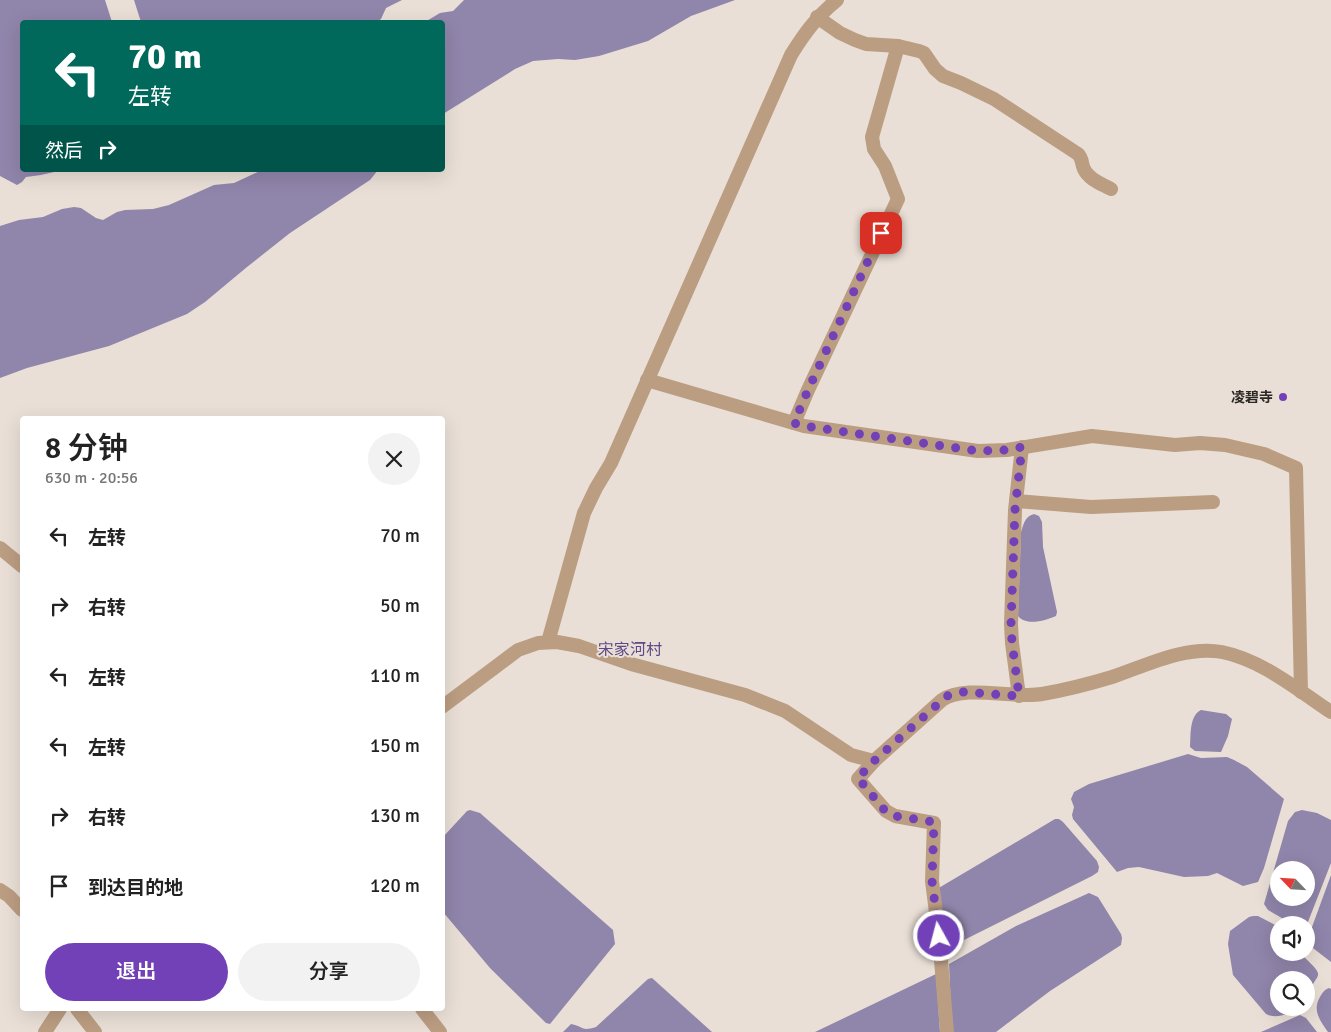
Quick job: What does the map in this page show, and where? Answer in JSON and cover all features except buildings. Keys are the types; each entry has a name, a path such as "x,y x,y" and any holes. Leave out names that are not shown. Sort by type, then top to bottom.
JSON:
{"street":[{"path":"548,642 584,513 611,463 791,56 817,18 837,0"},
{"path":"817,18 840,33 866,44 898,46 920,51 943,76 994,99 1078,154 1088,175 1111,189"},
{"path":"794,423 898,198 885,166 874,148 872,137 898,46"},
{"path":"647,380 804,426 978,451 1007,450 1092,436 1175,445 1200,443 1225,445 1264,454 1296,468 1301,692"},
{"path":"1019,696 1011,624 1016,501 1022,447"},
{"path":"1016,501 1091,507 1214,502"},
{"path":"0,548 20,564"},
{"path":"445,705 518,650 538,643 568,643 631,664 745,695 784,711 851,755 874,761"},
{"path":"947,1032 939,936 932,881 934,822 895,816 882,808 858,778 874,761 947,696 963,692 1019,696 1042,694 1110,677 1171,656 1211,651 1228,653 1274,674 1331,712"},
{"path":"0,890 9,896 20,908"},
{"path":"45,1032 59,1011"},
{"path":"78,1011 95,1032"},
{"path":"424,1011 440,1032"}],"shaded area":[{"path":"0,0 105,0 111,20 20,20 20,172 54,172 26,177 17,185 0,176"},
{"path":"134,0 402,0 386,8 380,20 140,20"},
{"path":"464,0 735,0 691,16 648,41 599,56 575,60 533,61 515,69 445,113 445,20 428,20 440,13 453,11"},
{"path":"258,172 376,172 370,180 290,233 205,302 187,314 109,346 27,368 0,378 0,226 19,220 43,217 62,209 74,207 81,208 96,218 103,220 117,212 153,209 169,205 214,185 234,183"},
{"path":"1034,514 1039,516 1042,522 1043,547 1057,612 1056,616 1052,618 1031,622 1018,616 1021,532 1026,519"},
{"path":"1201,710 1226,714 1232,719 1228,736 1221,752 1195,751 1190,747 1194,717"},
{"path":"1188,754 1201,758 1227,757 1234,760 1247,767 1284,799 1264,868 1258,882 1243,886 1217,873 1208,876 1184,877 1139,867 1117,872 1073,819 1074,807 1071,799 1074,792 1089,784"},
{"path":"1302,810 1317,813 1331,820 1331,863 1315,904 1315,861 1276,861 1288,821 1295,812"},
{"path":"467,811 480,813 613,930 615,944 550,1024 546,1023 490,968 445,914 445,835"},
{"path":"1055,819 1063,822 1097,861 1098,872 956,944 947,945 944,942 937,889"},
{"path":"1331,875 1331,962 1315,950 1315,919"},
{"path":"1270,883 1270,906 1314,906 1310,916 1278,916 1268,910 1264,904"},
{"path":"1089,893 1098,897 1121,934 1121,945 1050,991 996,1032 952,1032 949,964 1016,926"},
{"path":"1258,916 1270,922 1270,961 1308,961 1318,972 1315,981 1315,971 1270,971 1270,1016 1266,1014 1233,975 1228,944 1230,931 1249,917"},
{"path":"936,974 940,1032 815,1032"},
{"path":"652,978 712,1032 563,1032 571,1024 584,1029 596,1027 648,979"},
{"path":"1329,988 1331,989 1331,1032 1328,1032 1322,1024 1317,1011 1320,997"},
{"path":"1298,1016 1302,1016 1306,1018 1317,1032 1261,1032"}],"place":[{"name":"凌碧寺","path":"1283,397"}],"district":[{"name":"宋家河村","path":"630,649"}],"route":[{"path":"881,233 794,423 978,451 1007,450 1022,447 1015,510 1011,624 1019,696 963,692 947,696 874,761 858,778 886,812 895,816 934,822 932,881 939,936"}]}
